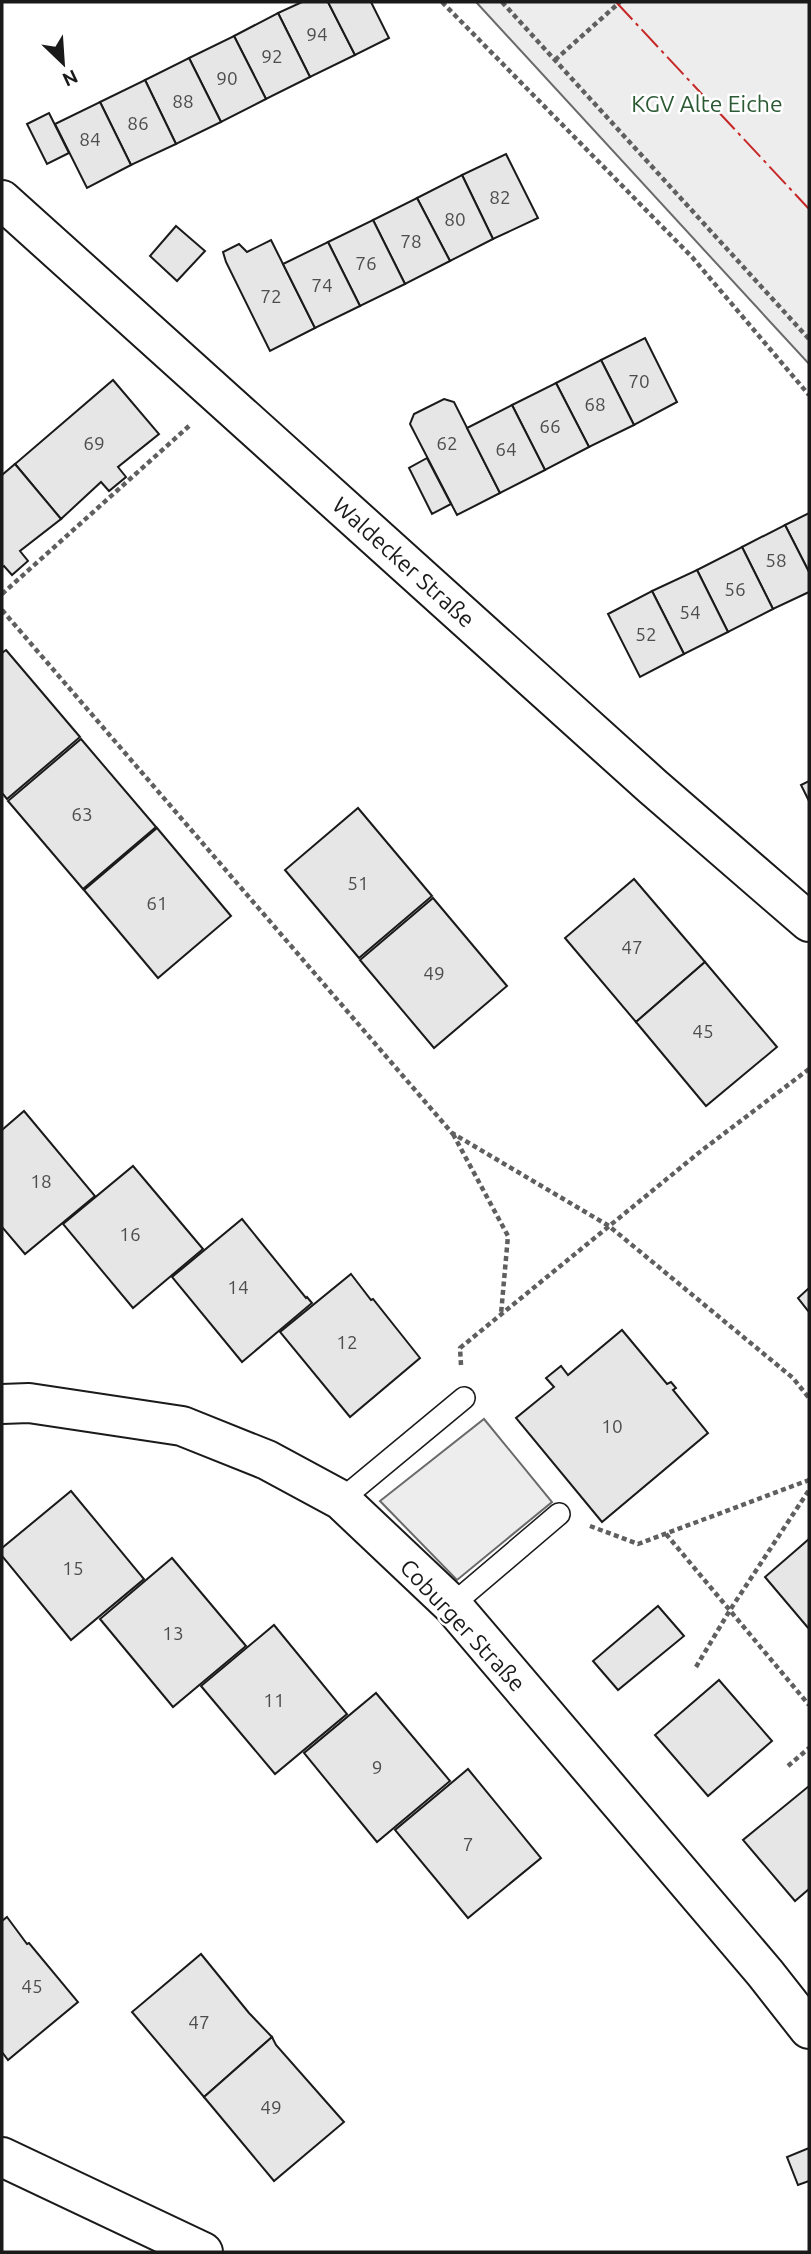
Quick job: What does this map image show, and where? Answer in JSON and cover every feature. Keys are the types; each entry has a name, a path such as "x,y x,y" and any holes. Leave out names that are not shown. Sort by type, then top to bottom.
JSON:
{"street":[{"name":"Waldecker Straße","path":"2,200 652,786 809,922"},
{"name":"Coburger Straße","path":"2,1404 29,1403 182,1426 267,1460 341,1500 452,1605 765,1973 809,2029"},
{"path":"2,2157 204,2252"}],"lane":[{"path":"341,1500 464,1398"},
{"path":"452,1605 559,1514"}],"path":[{"path":"442,2 692,257 809,395"},
{"path":"502,2 809,339"},
{"path":"555,60 620,2"},
{"path":"2,594 221,397"},
{"path":"2,610 452,1133 508,1236 501,1314"},
{"path":"464,1398 460,1348 701,1152 809,1069"},
{"path":"452,1133 609,1226 793,1378 809,1398"},
{"path":"559,1514 638,1544 809,1480"},
{"path":"696,1667 809,1490"},
{"path":"666,1534 809,1705"},
{"path":"788,1766 809,1748"}],"shaded area":[{"name":"KGV Alte Eiche","path":"476,2 809,2 809,364"},
{"path":"484,1419 552,1502 457,1580 380,1501"}],"building":[{"path":"302,2 328,2 355,55 310,77 278,13"},
{"path":"328,2 371,2 389,38 355,55"},
{"path":"278,13 310,77 266,99 234,36"},
{"path":"234,36 266,99 221,122 189,58"},
{"path":"189,58 221,122 176,144 145,80"},
{"path":"145,80 176,144 131,165 100,102"},
{"path":"100,102 131,165 87,188 55,124"},
{"path":"49,113 69,153 47,164 27,124"},
{"path":"506,154 538,218 493,239 462,175"},
{"path":"462,175 493,239 450,261 417,198"},
{"path":"417,198 450,261 405,284 373,220"},
{"path":"373,220 405,284 360,306 328,242"},
{"path":"176,226 205,251 177,281 150,256"},
{"path":"271,240 315,328 270,351 223,252 239,244 247,252"},
{"path":"328,242 360,306 315,328 283,264"},
{"path":"645,338 677,402 634,425 601,360"},
{"path":"601,360 634,425 589,447 556,383"},
{"path":"113,380 159,434 118,467 126,477 109,491 101,482 61,519 15,464"},
{"path":"556,383 589,447 545,470 512,405"},
{"path":"444,399 454,402 500,493 457,515 410,424 414,414"},
{"path":"512,405 545,470 500,493 467,428"},
{"path":"427,458 451,504 432,514 409,468"},
{"path":"15,464 61,519 20,551 28,561 12,575 2,567 2,475"},
{"path":"809,513 809,572 785,525"},
{"path":"785,525 809,572 809,592 773,609 742,547"},
{"path":"742,547 773,609 728,632 697,570"},
{"path":"697,570 728,632 684,654 652,591"},
{"path":"652,591 684,654 640,677 608,614"},
{"path":"6,650 80,737 7,799 2,793 2,653"},
{"path":"81,739 156,827 83,889 8,801"},
{"path":"809,781 809,801 801,785"},
{"path":"358,808 432,896 359,958 285,870"},
{"path":"157,828 231,916 158,978 84,890"},
{"path":"634,879 705,962 636,1022 565,938"},
{"path":"433,898 507,986 434,1048 360,960"},
{"path":"705,962 777,1047 706,1106 636,1022"},
{"path":"24,1111 95,1196 25,1254 2,1227 2,1130"},
{"path":"133,1166 203,1249 133,1308 63,1224"},
{"path":"242,1219 312,1303 242,1362 172,1277"},
{"path":"351,1274 420,1358 350,1417 280,1332"},
{"path":"809,1288 809,1312 798,1298"},
{"path":"622,1330 667,1384 671,1382 676,1388 673,1390 708,1433 602,1522 516,1418 554,1387 546,1378 561,1366 568,1375"},
{"path":"71,1491 144,1579 71,1640 2,1556 2,1548"},
{"path":"809,1539 809,1629 765,1577"},
{"path":"172,1558 246,1646 173,1707 100,1619"},
{"path":"658,1606 684,1636 618,1690 593,1661"},
{"path":"274,1625 347,1714 275,1774 201,1686"},
{"path":"719,1680 772,1741 708,1796 655,1735"},
{"path":"376,1693 450,1781 377,1842 304,1753"},
{"path":"468,1769 541,1858 468,1918 395,1830"},
{"path":"809,1786 809,1889 795,1901 743,1840"},
{"path":"7,1917 78,2002 8,2060 2,2052 2,1921"},
{"path":"201,1954 272,2037 204,2097 132,2012"},
{"path":"272,2037 276,2045 344,2122 274,2181 204,2097"},
{"path":"809,2148 809,2181 798,2185 787,2157"}],"power":[{"path":"616,2 809,209"}]}
